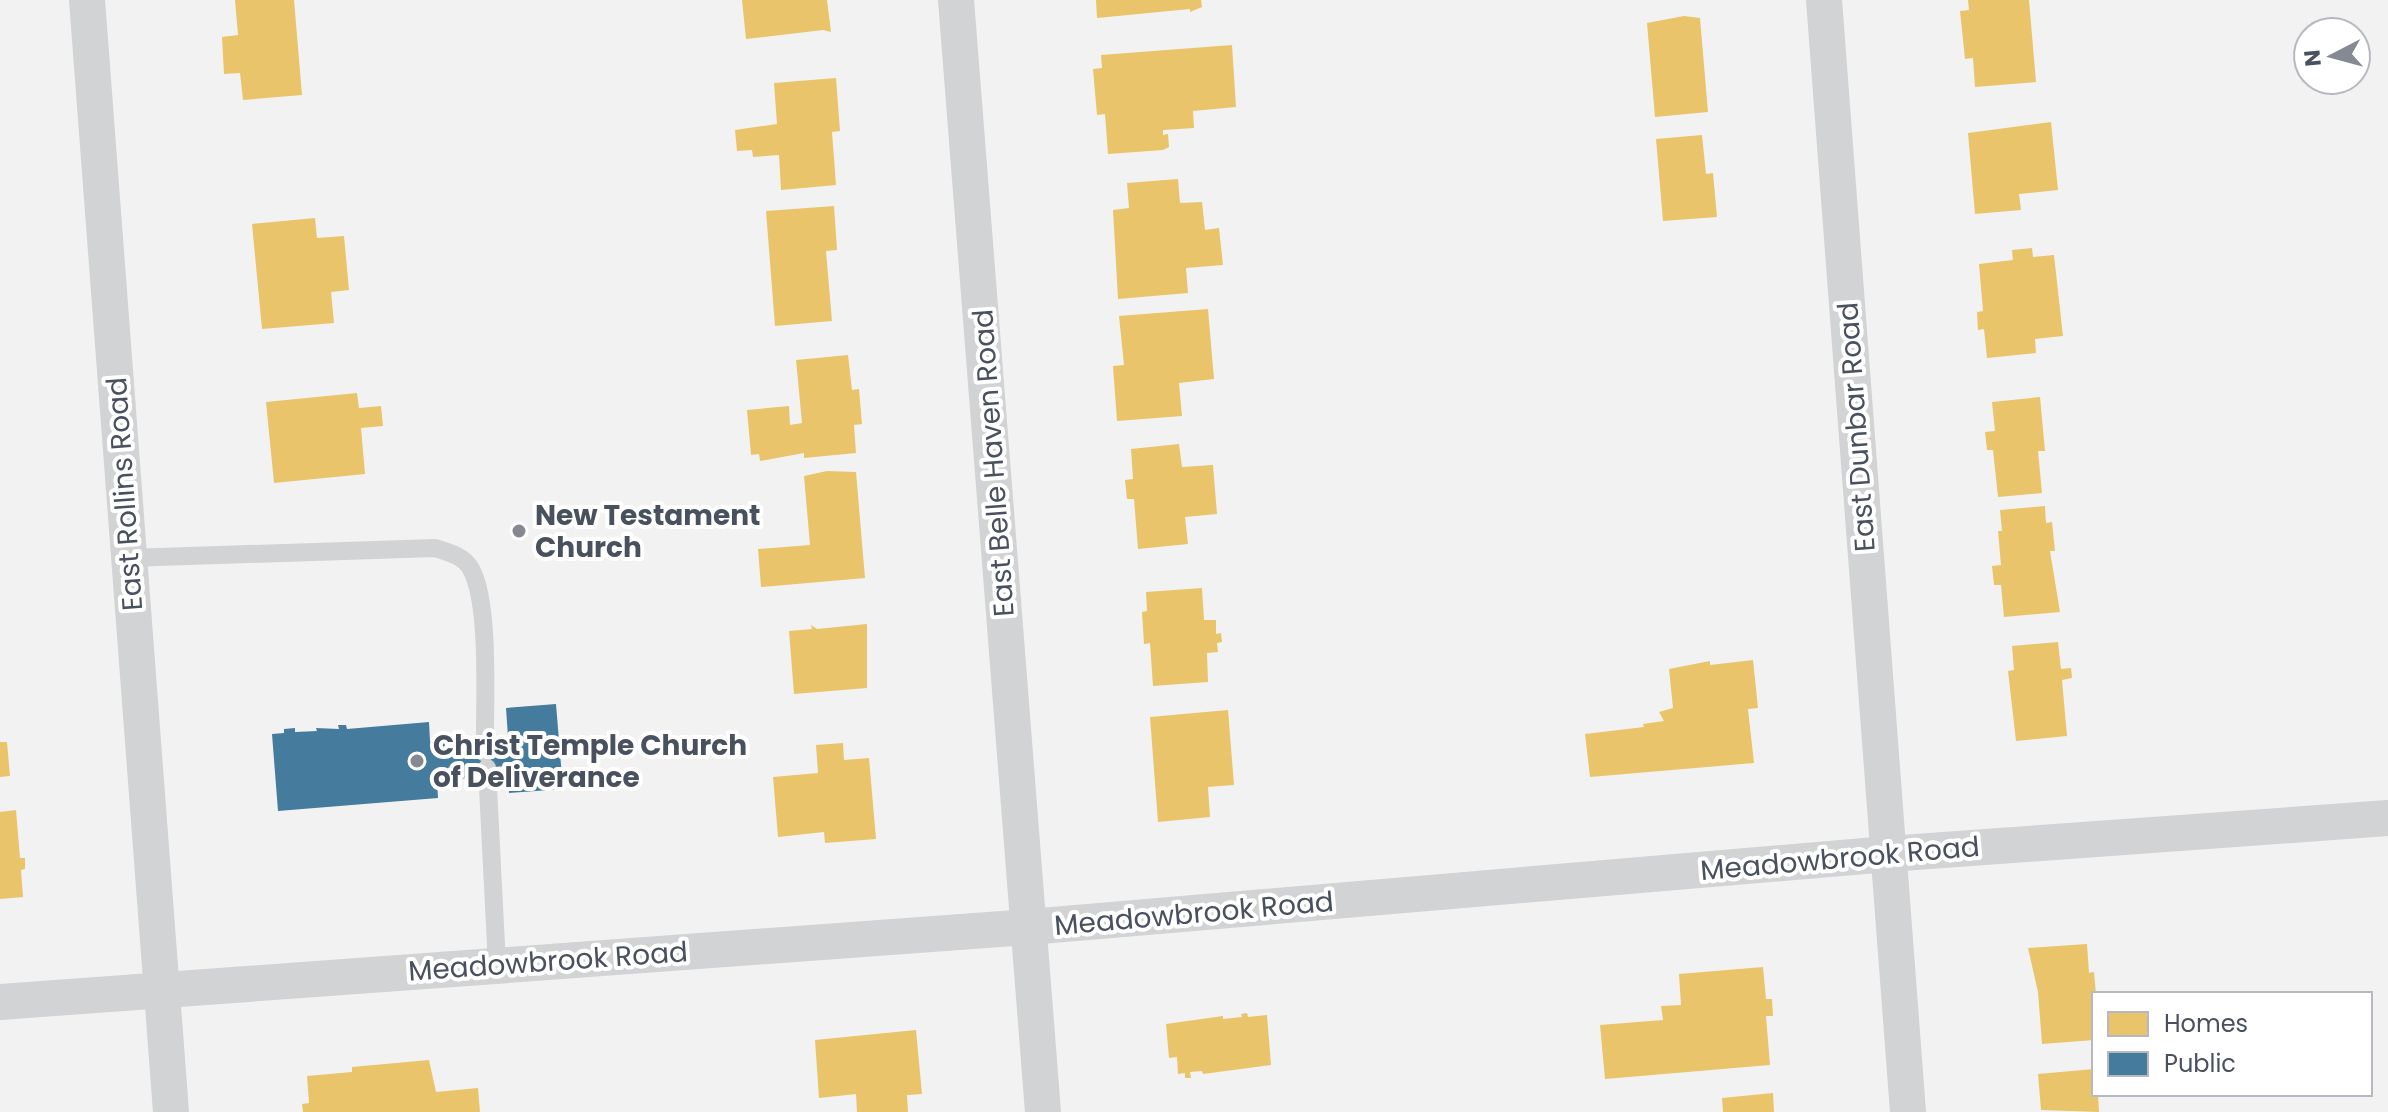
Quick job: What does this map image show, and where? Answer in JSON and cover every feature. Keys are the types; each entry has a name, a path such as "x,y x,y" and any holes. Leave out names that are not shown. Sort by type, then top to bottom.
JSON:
{"street":[{"name":"East Rollins Road","path":"87,0 171,1112"},
{"name":"East Belle Haven Road","path":"956,0 1043,1112"},
{"name":"East Dunbar Road","path":"1824,0 1908,1112"},
{"name":"Meadowbrook Road","path":"0,1002 1029,927 1888,854 2388,818"}],"lane":[{"path":"128,558 435,548 457,556 470,567 481,608 497,965"}],"building: Homes":[{"path":"235,0 294,0 302,95 243,100 240,73 224,74 222,37 238,35"},
{"path":"742,0 827,0 831,32 823,30 746,39"},
{"path":"1096,0 1201,0 1202,7 1190,12 1190,9 1097,18"},
{"path":"1968,0 2029,0 2036,82 1975,87 1973,58 1965,59 1960,11 1969,10"},
{"path":"1684,16 1700,18 1708,112 1655,117 1647,23"},
{"path":"1232,45 1236,107 1193,111 1194,128 1163,130 1163,135 1168,134 1169,147 1163,150 1108,154 1105,114 1097,115 1093,69 1102,68 1101,55"},
{"path":"836,78 840,131 832,132 836,185 781,190 779,155 753,157 752,150 737,151 735,130 777,124 774,83"},
{"path":"2051,122 2058,190 2019,194 2021,210 1975,214 1968,133"},
{"path":"1702,135 1706,174 1713,173 1717,217 1663,221 1656,139"},
{"path":"1178,179 1180,203 1202,202 1205,230 1219,228 1223,265 1186,268 1188,293 1118,299 1113,210 1129,208 1127,183"},
{"path":"834,206 837,250 826,251 832,321 775,326 766,211"},
{"path":"315,218 317,238 344,236 349,290 331,292 334,323 262,329 252,224"},
{"path":"2032,248 2033,257 2054,255 2063,336 2035,339 2036,353 1987,358 1984,329 1978,330 1977,312 1983,311 1979,264 2013,260 2012,250"},
{"path":"1208,309 1214,379 1179,383 1182,416 1117,421 1113,366 1124,365 1119,316"},
{"path":"848,355 852,390 859,389 862,424 854,425 856,453 804,458 804,453 760,461 759,454 751,455 747,410 789,406 790,425 802,423 796,360"},
{"path":"357,393 359,408 381,406 383,426 361,428 365,474 274,483 266,402"},
{"path":"2040,397 2045,451 2038,451 2042,493 1998,497 1993,450 1987,450 1985,432 1995,431 1992,402"},
{"path":"1179,444 1182,467 1213,465 1217,514 1185,517 1188,544 1138,549 1134,499 1127,499 1125,480 1133,479 1131,449"},
{"path":"827,471 856,472 865,578 761,587 758,549 810,545 804,476"},
{"path":"2045,506 2046,523 2052,522 2055,551 2050,551 2060,612 2004,617 2001,585 1994,585 1992,566 2001,565 2000,510"},
{"path":"1202,588 1204,620 1216,620 1216,634 1221,633 1222,642 1217,643 1218,652 1207,653 1208,682 1153,686 1150,643 1144,644 1142,612 1147,611 1146,592"},
{"path":"867,624 867,688 794,694 789,631 812,629 811,625 817,629"},
{"path":"2058,642 2061,669 2071,668 2072,678 2062,680 2067,736 2016,741 2008,671 2014,670 2012,646"},
{"path":"1753,660 1758,708 1748,709 1754,763 1590,777 1585,734 1644,727 1643,724 1664,721 1659,712 1673,708 1669,669 1710,661 1710,665"},
{"path":"1228,710 1234,785 1208,787 1210,817 1158,822 1150,717"},
{"path":"0,742 7,742 10,776 0,777"},
{"path":"843,743 844,760 869,758 876,839 825,843 824,832 778,837 773,777 818,773 816,745"},
{"path":"16,810 20,858 25,858 25,869 21,870 23,897 0,899 0,812"},
{"path":"2087,944 2089,973 2094,972 2096,992 2092,992 2091,1002 2092,1040 2042,1044 2038,992 2028,948"},
{"path":"1763,967 1766,999 1772,999 1773,1016 1766,1016 1770,1065 1605,1079 1600,1025 1663,1020 1661,1006 1681,1005 1679,974"},
{"path":"1247,1013 1248,1017 1267,1015 1271,1065 1203,1074 1202,1071 1190,1072 1191,1078 1185,1078 1185,1073 1178,1074 1177,1057 1169,1058 1166,1024 1223,1016 1223,1019 1242,1017 1241,1014"},
{"path":"916,1030 922,1094 907,1095 908,1112 857,1112 856,1094 819,1098 815,1040"},
{"path":"429,1060 436,1092 478,1088 480,1112 303,1112 302,1104 309,1103 307,1076 352,1072 352,1067"},
{"path":"2092,1069 2092,1096 2098,1096 2099,1112 2041,1110 2038,1074"},
{"path":"1773,1093 1774,1112 1723,1112 1722,1098"}],"building: Public":[{"name":"Christ Temple Church of Deliverance","path":"556,704 563,789 509,793 507,766 466,769 467,778 437,781 438,798 278,811 272,734 284,733 284,729 317,731 316,728 339,729 338,725 346,725 347,729 429,722 430,741 459,738 460,755 509,751 506,708"}],"place":[{"name":"New Testament Church","path":"519,531"},
{"name":"Christ Temple Church of Deliverance","path":"417,761"}]}
